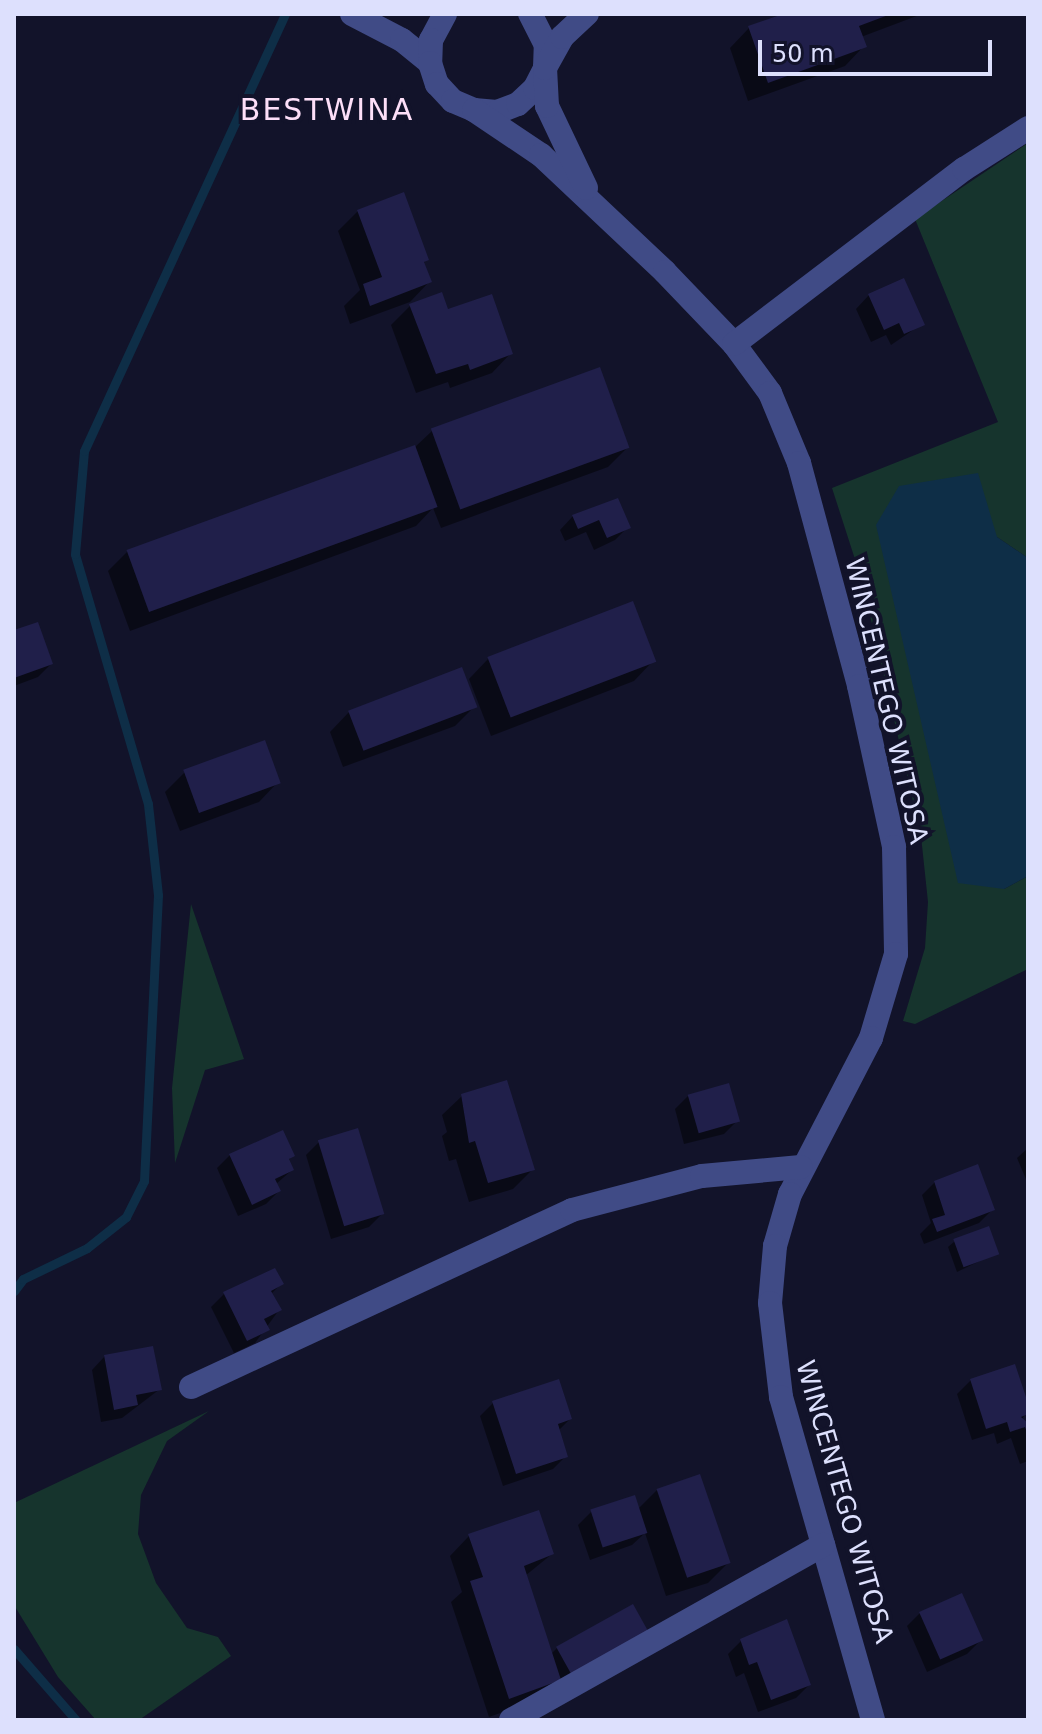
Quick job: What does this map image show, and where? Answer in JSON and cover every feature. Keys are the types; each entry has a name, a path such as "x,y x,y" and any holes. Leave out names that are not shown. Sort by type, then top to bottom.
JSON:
{"street":[{"path":"352,14 402,40 430,63"},
{"path":"430,63 431,40 445,14"},
{"name":"WINCENTEGO WITOSA","path":"530,14 546,45 547,106 600,210"},
{"path":"474,110 497,112 518,104 535,88 562,37 587,14"},
{"name":"WINCENTEGO WITOSA","path":"430,63 437,84 453,101 474,110 532,148 600,210 734,344 770,393 799,463 876,753 897,883 896,954 880,1015 801,1167 775,1246 770,1330 781,1397 873,1720"},
{"path":"734,344 964,169 1028,128"},
{"path":"191,1387 572,1210 702,1176 801,1167"},
{"path":"511,1720 823,1545"}],"green space":[{"path":"1028,143 1028,558 997,537 1004,889 1028,876 1028,969 915,1024 903,1021 925,948 928,902 921,836 862,581 832,488 998,422 915,219"},
{"path":"191,904 244,1059 205,1070 175,1163 172,1088"},
{"path":"209,1411 167,1441 141,1495 138,1534 156,1583 187,1628 218,1637 231,1656 139,1720 96,1720 58,1677 14,1605 14,1503"}],"water":[{"path":"978,473 997,537 1028,558 1028,876 1004,889 958,883 876,525 899,486"}],"building":[{"path":"783,14 891,14 859,26 867,47 768,83 748,26"},
{"path":"404,192 429,260 424,262 432,282 370,306 363,284 382,277 357,210"},
{"path":"904,278 925,325 904,334 899,323 884,330 868,294"},
{"path":"442,292 448,309 492,294 513,354 470,370 468,364 436,374 409,304"},
{"path":"600,367 629,448 460,509 431,429"},
{"path":"415,445 438,507 149,612 127,550"},
{"path":"618,498 631,528 607,538 599,520 578,529 572,515"},
{"path":"633,601 656,662 511,718 487,657"},
{"path":"38,622 53,664 14,678 14,630"},
{"path":"462,667 477,707 364,751 348,711"},
{"path":"265,740 281,783 199,813 183,770"},
{"path":"507,1080 535,1170 488,1183 475,1141 469,1143 461,1094"},
{"path":"729,1083 740,1121 699,1133 688,1095"},
{"path":"358,1128 384,1214 344,1226 318,1140"},
{"path":"283,1130 295,1156 289,1159 294,1170 275,1179 281,1191 252,1205 229,1154"},
{"path":"978,1164 995,1210 937,1232 932,1219 945,1215 934,1181"},
{"path":"989,1226 999,1254 964,1267 953,1239"},
{"path":"275,1268 284,1284 271,1291 282,1310 264,1319 270,1330 247,1341 223,1292"},
{"path":"153,1346 162,1390 136,1395 138,1405 114,1410 104,1355"},
{"path":"1015,1364 1028,1403 1028,1414 1021,1417 1028,1423 1028,1435 1025,1427 1010,1432 1007,1422 986,1429 970,1379"},
{"path":"559,1379 572,1419 558,1424 568,1457 516,1474 492,1401"},
{"path":"700,1474 731,1563 687,1578 657,1489"},
{"path":"635,1495 647,1533 603,1548 590,1510"},
{"path":"539,1510 554,1554 524,1566 561,1680 509,1699 470,1581 483,1577 468,1534"},
{"path":"962,1593 983,1641 940,1660 919,1612"},
{"path":"633,1604 649,1633 572,1676 556,1647"},
{"path":"787,1619 811,1685 771,1700 757,1662 749,1665 740,1639"}],"waterway":[{"path":"14,1291 23,1279 87,1248 126,1217 144,1181 158,895 148,804 75,554 84,451 285,14"},
{"path":"14,1649 76,1720"}],"district":[{"name":"BESTWINA","path":"327,110"}]}
